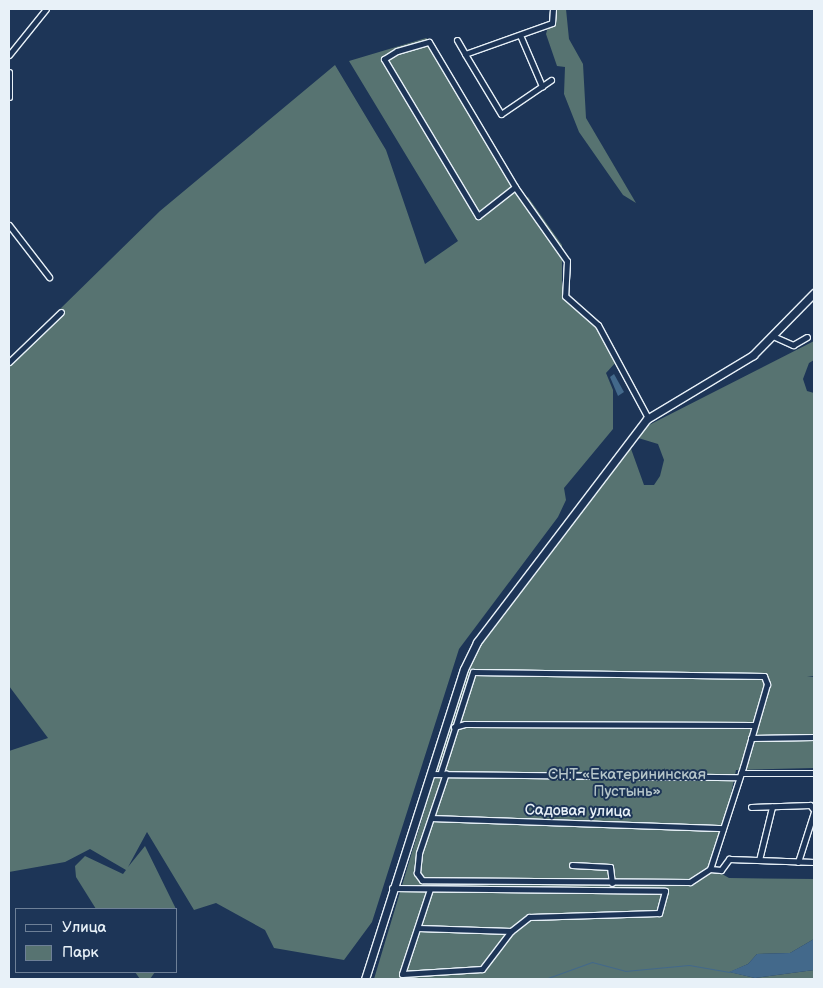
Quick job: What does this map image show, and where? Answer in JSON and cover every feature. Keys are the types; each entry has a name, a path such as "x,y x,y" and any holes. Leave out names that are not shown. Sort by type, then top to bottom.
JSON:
{"main road":[{"path":"365,979 392,888 462,674 484,631 648,418 753,355 775,337 814,292"}],"street":[{"path":"9,55 46,9"},
{"path":"465,54 552,23 553,9"},
{"path":"520,35 542,86"},
{"path":"457,40 501,114 551,80"},
{"path":"515,187 478,216 384,59 397,50 428,42 515,187 567,261 565,296 598,326 648,418"},
{"path":"9,72 9,97"},
{"path":"9,225 49,277"},
{"path":"9,362 61,312"},
{"path":"775,337 793,345 807,337"},
{"path":"473,672 454,727 433,818 426,827 419,853 416,873 422,880 612,883 690,882 710,869 721,870 730,860 814,862"},
{"path":"462,674 473,672 764,676 767,684 710,869"},
{"path":"454,727 465,724 754,725"},
{"path":"751,738 814,737"},
{"path":"430,774 739,775 814,773"},
{"path":"752,808 810,805 814,811 798,862"},
{"path":"759,860 772,807"},
{"name":"Садовая улица","path":"433,818 723,828"},
{"path":"572,866 610,867 612,883"},
{"path":"392,888 665,890 659,913 529,917 511,931 482,969 402,974 430,889"},
{"path":"418,928 511,931"}],"green space":[{"path":"553,9 566,9 569,39 583,64 586,118 636,203 623,195 579,132 564,94 565,67 557,66 546,34"},
{"path":"426,38 433,42 525,198 528,197 562,245 562,286 571,305 597,326 617,361 606,373 613,390 613,429 564,488 566,500 558,517 459,649 372,922 344,960 274,948 265,930 216,903 194,910 147,832 128,867 145,846 176,908 95,908 76,877 75,866 85,856 123,874 126,870 90,849 65,862 9,872 9,751 48,738 9,686 9,359 160,211 335,65 386,150 425,264 458,241 349,61"},
{"name":"СНТ «Екатерининская Пустынь»","path":"814,341 814,360 809,363 803,379 807,391 814,393 814,676 807,677 814,677 814,768 736,770 715,870 729,878 814,879 814,939 790,953 757,954 748,964 730,972 755,978 814,970 814,979 374,979 471,655 630,446 644,485 654,485 660,476 664,460 658,444 635,437 647,426"},
{"path":"136,973 154,973 150,979 140,979"}],"water":[{"path":"614,374 624,392 618,396 610,377"},
{"path":"814,939 814,970 755,978 729,972 748,964 757,954 790,953"}],"waterway":[{"path":"545,979 592,962 625,971 689,965 729,972"}]}
